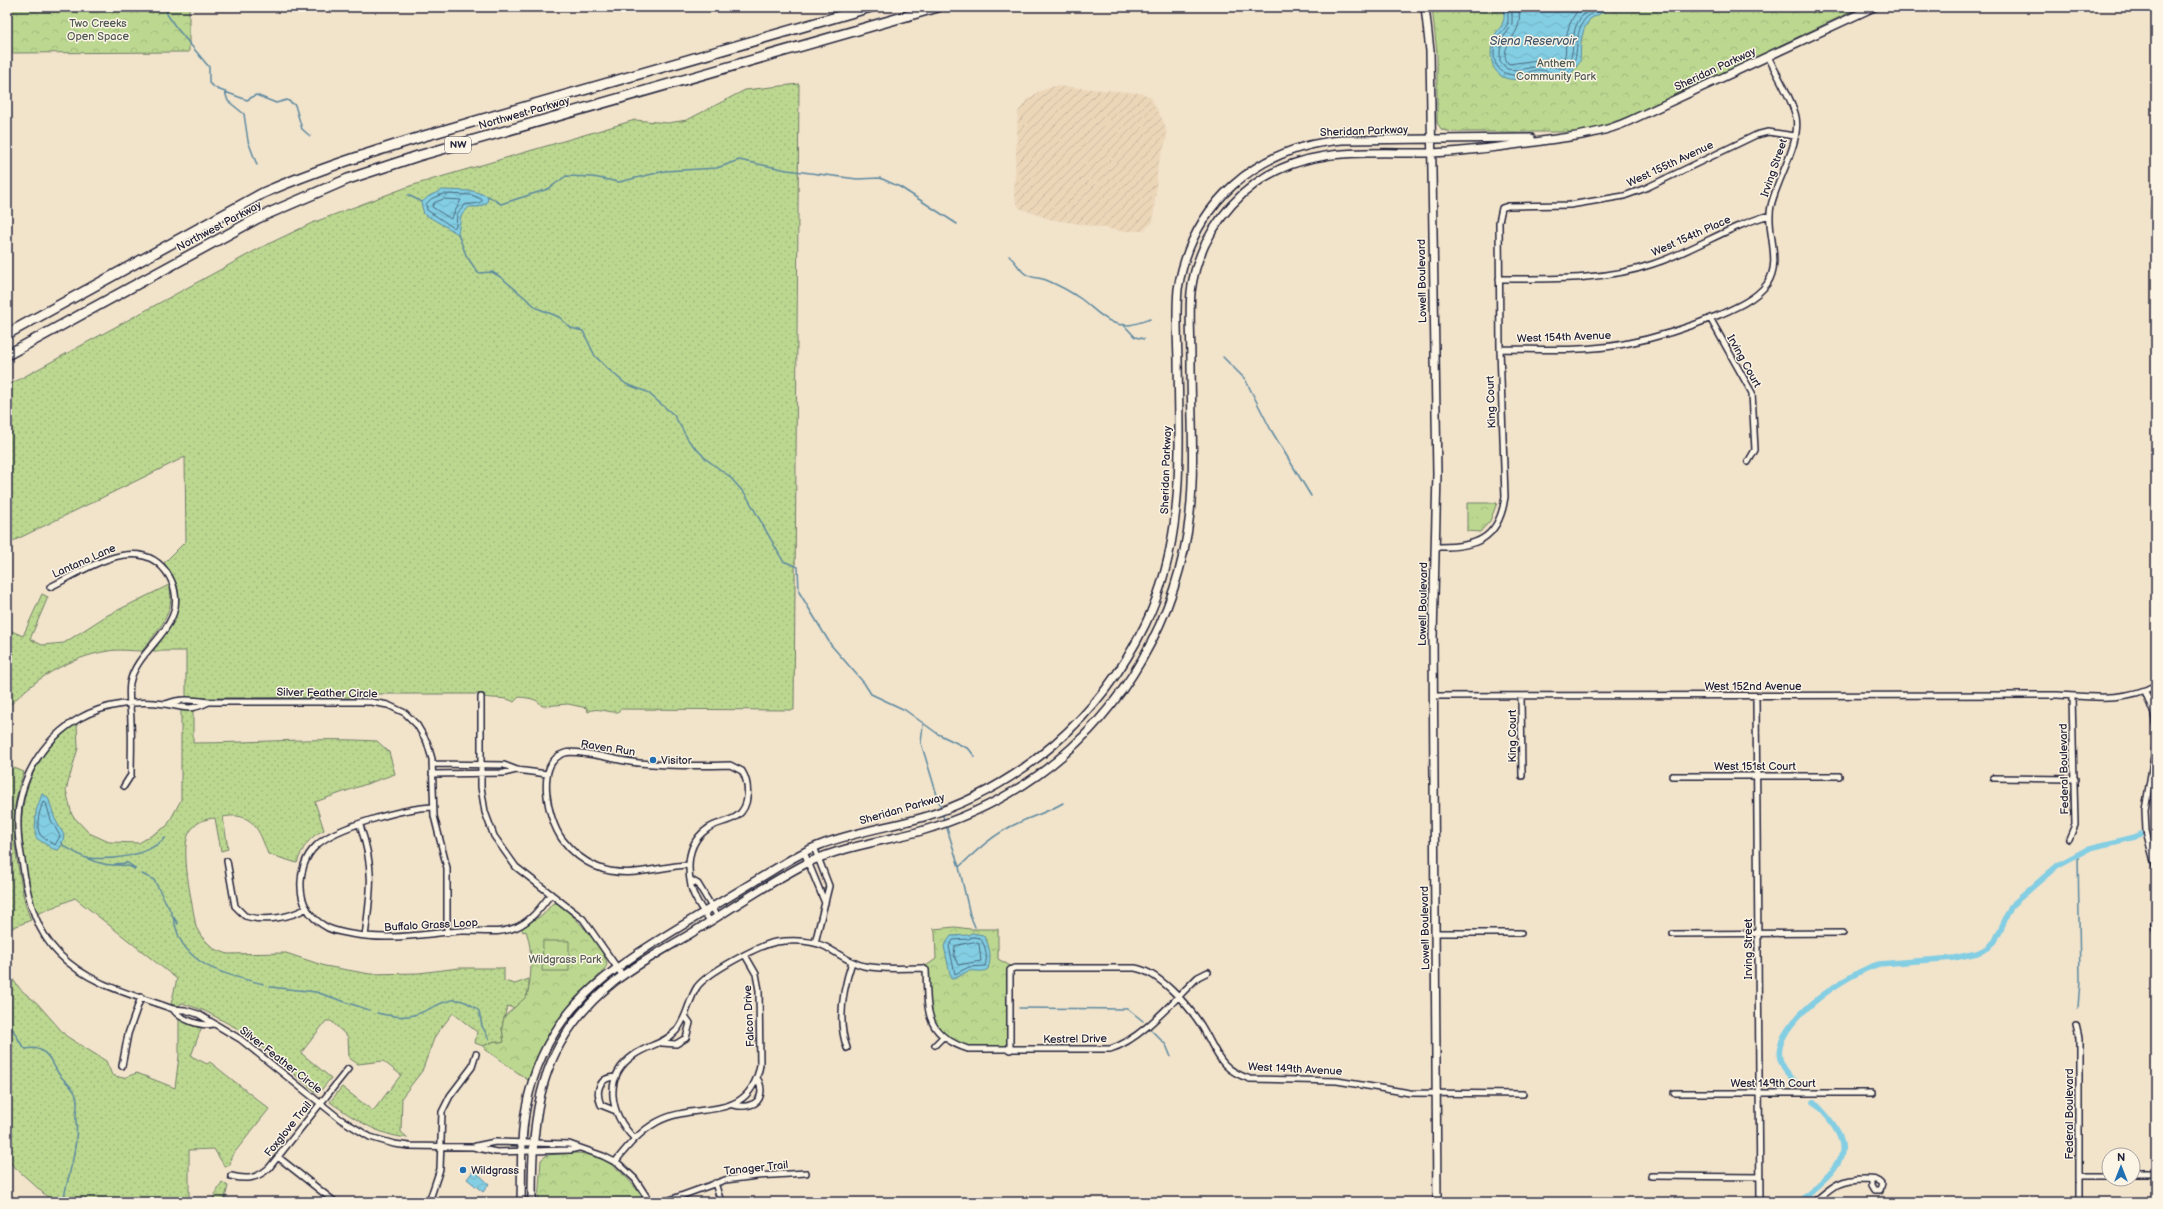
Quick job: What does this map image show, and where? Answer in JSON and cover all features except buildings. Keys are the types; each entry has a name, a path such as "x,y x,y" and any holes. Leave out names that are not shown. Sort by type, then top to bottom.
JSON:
{"highway":[{"name":"Northwest Parkway","path":"7,334 263,193 312,173 424,136 871,7"},
{"name":"Northwest Parkway","path":"7,355 236,229 289,204 348,179 418,156 938,7"}],"main road":[{"name":"Lowell Boulevard","path":"1426,7 1430,39 1430,140 1436,368 1433,696 1437,1202"},
{"name":"Sheridan Parkway","path":"532,1202 532,1151 540,1094 560,1045 586,1008 623,976 710,921 809,862 843,849 923,830 975,811 1036,776 1080,739 1106,711 1129,680 1147,650 1163,618 1181,563 1191,505 1191,292 1200,256 1218,221 1236,200 1259,181 1275,171 1302,160 1340,154 1449,152 1561,138 1592,133 1619,126 1874,7"},
{"name":"Sheridan Parkway","path":"521,1202 522,1142 530,1090 540,1062 553,1036 580,1000 597,982 617,967 712,907 814,847 854,834 921,818 967,800 1001,783 1033,762 1056,743 1086,715 1113,681 1146,623 1158,596 1167,565 1177,509 1179,480 1178,289 1189,247 1206,217 1224,194 1246,174 1273,158 1292,150 1320,143 1342,140 1561,138"}],"street":[{"name":"Irving Street","path":"1742,304 1767,283 1773,269 1770,215 1774,192 1795,136 1796,116 1768,56"},
{"name":"West 155th Avenue","path":"1502,208 1508,206 1570,205 1624,196 1646,188 1756,135 1768,132 1795,136"},
{"path":"2156,195 2154,212 2156,256"},
{"name":"King Court","path":"1435,547 1459,547 1471,545 1484,539 1499,523 1505,497 1499,279 1499,222 1502,208"},
{"name":"West 154th Place","path":"1499,279 1580,277 1615,274 1652,265 1689,251 1746,222 1770,215"},
{"name":"West 154th Avenue","path":"1500,349 1584,348 1622,344 1665,334 1710,318 1742,304"},
{"name":"Irving Court","path":"1710,318 1752,393 1755,450 1748,462"},
{"name":"Lantana Lane","path":"50,587 111,557 135,554 151,559 168,574 174,588 174,610 169,624 133,674 130,687 131,775 124,786"},
{"name":"West 152nd Avenue","path":"1433,696 2112,698 2144,691 2156,685"},
{"path":"2144,691 2154,714 2156,727"},
{"name":"King Court","path":"1521,696 1522,776"},
{"path":"481,697 481,769 485,812 500,847 516,866 583,919 623,976"},
{"name":"Irving Street","path":"1756,697 1760,1202"},
{"name":"Federal Boulevard","path":"2069,839 2075,825 2072,697"},
{"name":"Silver Feather Circle","path":"166,704 175,700 209,702 371,702 388,705 405,714 417,725 427,742 432,764 432,807 446,868 447,933"},
{"name":"Silver Feather Circle","path":"209,702 197,708 174,707 166,704 130,703 104,708 81,718 62,730 46,745 32,766 23,788 20,802 18,828 30,905 41,930 49,942 68,963 89,977 172,1009 185,1010 208,1019 212,1024 240,1039 347,1124 376,1139 409,1146 473,1147 496,1152 570,1150 578,1148"},
{"path":"2156,744 2145,810 2146,831 2156,869"},
{"name":"Raven Run","path":"547,774 554,760 565,753 640,763 730,765 739,768 746,780 747,797 744,809 733,819 713,825 701,834 691,850 689,865 691,887 710,921"},
{"path":"432,764 481,769 504,774 517,770"},
{"path":"432,774 504,765 517,770 547,774 548,799 555,827 571,850 586,862 605,870 624,873 645,872 662,867 689,865"},
{"name":"West 151st Court","path":"1672,776 1839,776"},
{"path":"1993,778 2074,779"},
{"name":"Buffalo Grass Loop","path":"432,807 400,812 328,836 310,852 304,866 301,886 307,908 316,921 330,929 365,936 391,938 447,933 498,932 516,927 532,917 551,894"},
{"path":"360,825 372,869 371,892 365,936"},
{"path":"634,1138 620,1123 616,1111 612,1088 616,1077 626,1061 636,1054 662,1042 678,1029 693,996 703,981 762,946 774,943 815,943 829,886 814,847"},
{"path":"804,852 825,903"},
{"path":"227,861 236,913 249,917 280,918 293,915 307,908"},
{"path":"691,880 698,884 718,917"},
{"path":"2156,916 2154,924 2156,932"},
{"path":"1436,933 1521,933"},
{"path":"1673,934 1843,933"},
{"name":"Kestrel Drive","path":"815,943 852,962 878,968 922,968 926,970 928,1014 933,1026 950,1042 968,1049 1110,1049 1128,1042 1140,1033 1198,977 1208,972"},
{"name":"Falcon Drive","path":"732,1105 742,1099 757,1078 760,1065 759,990 756,974 745,955"},
{"path":"847,1048 844,1038 842,1000 852,962"},
{"name":"West 149th Avenue","path":"1010,1050 1010,970 1014,968 1135,968 1152,974 1176,997 1201,1025 1218,1058 1238,1076 1250,1079 1337,1081 1394,1092 1436,1094"},
{"path":"122,1066 128,1034 141,997"},
{"path":"172,1009 175,1014 202,1025 212,1024"},
{"path":"662,1042 676,1044 686,1038 690,1023 685,1016"},
{"name":"Federal Boulevard","path":"2076,1026 2079,1038 2080,1202"},
{"path":"935,1045 943,1037"},
{"path":"429,1202 438,1177 441,1121 445,1104 472,1067 476,1054"},
{"name":"Foxglove Trail","path":"231,1176 246,1180 255,1178 268,1168 348,1069"},
{"path":"616,1077 607,1078 601,1082 597,1094 601,1105 616,1111"},
{"name":"Falcon Drive","path":"615,1162 634,1138 657,1122 678,1113 732,1105 748,1106 757,1101 762,1085 757,1078"},
{"name":"West 149th Court","path":"1674,1093 1872,1093"},
{"path":"1436,1094 1523,1094"},
{"name":"Silver Feather Circle","path":"473,1147 495,1142 562,1143 598,1154 615,1162 636,1179 650,1202"},
{"path":"278,1157 335,1202"},
{"name":"Tanager Trail","path":"664,1202 715,1183 740,1177 806,1173"},
{"path":"1651,1176 1760,1177"},
{"path":"2079,1176 2101,1176"},
{"path":"2141,1176 2156,1176"},
{"path":"1814,1202 1841,1182 1848,1179 1871,1180"},
{"path":"715,1183 721,1202"}],"shaded area":[{"path":"1055,86 1140,93 1150,96 1165,125 1167,138 1158,164 1153,222 1143,231 1122,231 1049,219 1019,208 1014,195 1018,112 1027,100 1038,92"}],"green space":[{"name":"Two Creeks Open Space","path":"7,7 189,7 189,52 7,53"},
{"name":"Anthem Community Park","path":"1432,7 1861,7 1639,112 1602,127 1578,132 1453,132 1442,130 1437,123 1437,53"},
{"path":"799,84 794,710 620,709 618,712 591,710 588,712 587,708 568,704 542,706 538,701 529,698 519,697 514,702 511,700 484,697 484,694 368,694 368,697 186,698 186,651 153,651 174,619 178,608 179,598 177,587 173,575 164,563 186,541 185,457 7,544 7,386 262,247 312,223 410,186 635,120 668,123 687,120 745,90"},
{"path":"1467,503 1497,503 1490,521 1480,532 1467,531"},
{"path":"169,585 171,595 168,612 164,621 142,651 108,651 94,654 66,664 39,679 7,709 7,629 23,636 42,594 48,597 30,639 42,645 64,643 106,616"},
{"path":"181,710 193,710 193,743 308,740 377,741 389,752 395,774 315,802 324,830 310,840 301,852 297,863 268,854 258,830 248,820 241,817 223,817 228,849 221,851 215,818 196,824 187,838 186,849 186,862 190,891 196,927 201,936 214,949 228,954 286,953 325,966 370,974 419,973 459,968 504,968 504,981 515,984 529,979 528,992 524,999 513,1008 507,1006 502,1028 504,1042 500,1043 495,1041 483,1046 475,1043 477,1032 453,1013 435,1036 422,1071 402,1097 401,1132 408,1138 386,1134 376,1130 357,1120 330,1102 342,1087 373,1111 401,1075 383,1061 358,1064 349,1058 348,1037 331,1021 326,1021 301,1053 331,1078 318,1094 242,1031 205,1011 181,1003 179,1006 171,1004 177,979 75,898 37,914 29,887 21,834 22,809 28,785 39,763 55,742 77,723 78,748 66,790 72,815 89,833 109,842 139,843 167,826 181,800"},
{"path":"7,765 24,772 16,797 14,834 22,890 31,920 7,930"},
{"name":"Wildgrass Park","path":"553,903 558,903 587,931 600,948 607,964 603,971 576,997 554,1026 537,1058 528,1080 486,1050 483,1046 495,1041 500,1043 504,1042 502,1028 504,1017 527,996 531,972 531,955 526,931 523,932 521,927 543,915"},
{"path":"955,927 970,929 998,929 998,959 1014,968 1010,970 1010,1050 958,1046 933,1026 923,968 936,959 935,931 933,929"},
{"path":"543,941 569,941 569,971 542,971"},
{"path":"7,972 21,990 37,1003 66,1036 106,1061 112,1075 123,1078 137,1073 175,1088 179,1056 179,1017 202,1026 191,1056 207,1064 210,1062 269,1109 231,1157 230,1165 225,1167 214,1149 189,1150 189,1198 193,1202 53,1202 7,1160"},
{"path":"575,1153 598,1157 616,1168 625,1176 646,1202 538,1202 541,1160 547,1155"},
{"path":"222,1182 228,1186 224,1202 211,1202"}],"water":[{"name":"Siena Reservoir","path":"1502,7 1613,7 1590,19 1584,29 1581,41 1580,62 1568,78 1537,74 1519,79 1510,79 1503,77 1497,72 1492,59 1491,51 1496,33 1504,20"},
{"path":"442,190 473,191 488,196 487,203 479,207 469,207 461,216 458,234 424,214 421,203 429,196"},
{"path":"42,794 48,797 55,819 64,835 63,841 61,842 61,847 58,850 53,849 36,838 36,811"},
{"path":"972,933 983,935 987,943 990,951 988,969 982,971 969,971 951,979 944,946 951,936 968,935"},
{"path":"474,1170 489,1184 483,1192 467,1179"}],"waterway":[{"path":"166,7 167,14 175,26 209,67 209,83 217,89 247,100 256,95 276,103 287,100 295,105 302,129 310,136"},
{"path":"225,92 228,101 244,114 248,141 257,165"},
{"path":"488,196 501,204 548,189 566,176 593,177 619,182 665,171 717,168 739,160 787,170 857,179 880,178 900,187 957,224"},
{"path":"408,195 422,202"},
{"path":"458,234 466,255 478,273 492,272 502,278 537,308 559,317 571,328 583,331 595,356 608,369 626,384 647,392 674,415 689,441 706,459 729,476 746,495 783,561 798,567 799,592 831,645 864,683 871,694 905,710 938,734 969,749 975,757"},
{"path":"1009,256 1026,274 1046,280 1064,289 1081,299 1105,318 1114,323 1128,325 1150,319"},
{"path":"1123,324 1135,337 1144,339"},
{"path":"1223,357 1245,379 1271,430 1311,496"},
{"path":"923,724 921,743 941,808"},
{"path":"975,927 970,915 959,867 994,837 1010,827 1063,803"},
{"path":"942,812 944,820"},
{"path":"2152,823 2156,816"},
{"path":"946,825 959,867"},
{"path":"1797,1084 1781,1062 1780,1045 1788,1030 1800,1015 1815,1001 1850,977 1879,964 1954,958 1977,953 1988,948 1995,941 2012,905 2058,865 2090,848 2135,837 2140,834"},
{"path":"87,858 118,858 129,856 148,849 165,838"},
{"path":"61,842 64,846 98,863 123,865 135,869"},
{"path":"2078,854 2080,980 2078,1008"},
{"path":"115,864 128,863 135,868"},
{"path":"142,874 154,880 171,912"},
{"path":"171,912 180,939 187,950 196,958 205,965 216,970 263,984"},
{"path":"173,916 178,924"},
{"path":"270,987 316,992 369,1010"},
{"path":"377,1013 396,1016 409,1016 423,1012 446,1001 461,1001 470,1004 479,1011 482,1026 489,1039"},
{"path":"1019,1008 1128,1009 1143,1021"},
{"path":"7,1020 23,1047 26,1049 32,1048 41,1050 48,1056 60,1076 71,1087 76,1097 77,1130 75,1151 63,1202"},
{"path":"1150,1029 1166,1045 1171,1057"},
{"path":"1799,1202 1836,1167 1841,1156 1842,1145 1838,1133 1829,1119 1814,1102"}],"place":[{"name":"Visitor","path":"653,760"},
{"name":"Wildgrass","path":"463,1170"}]}
